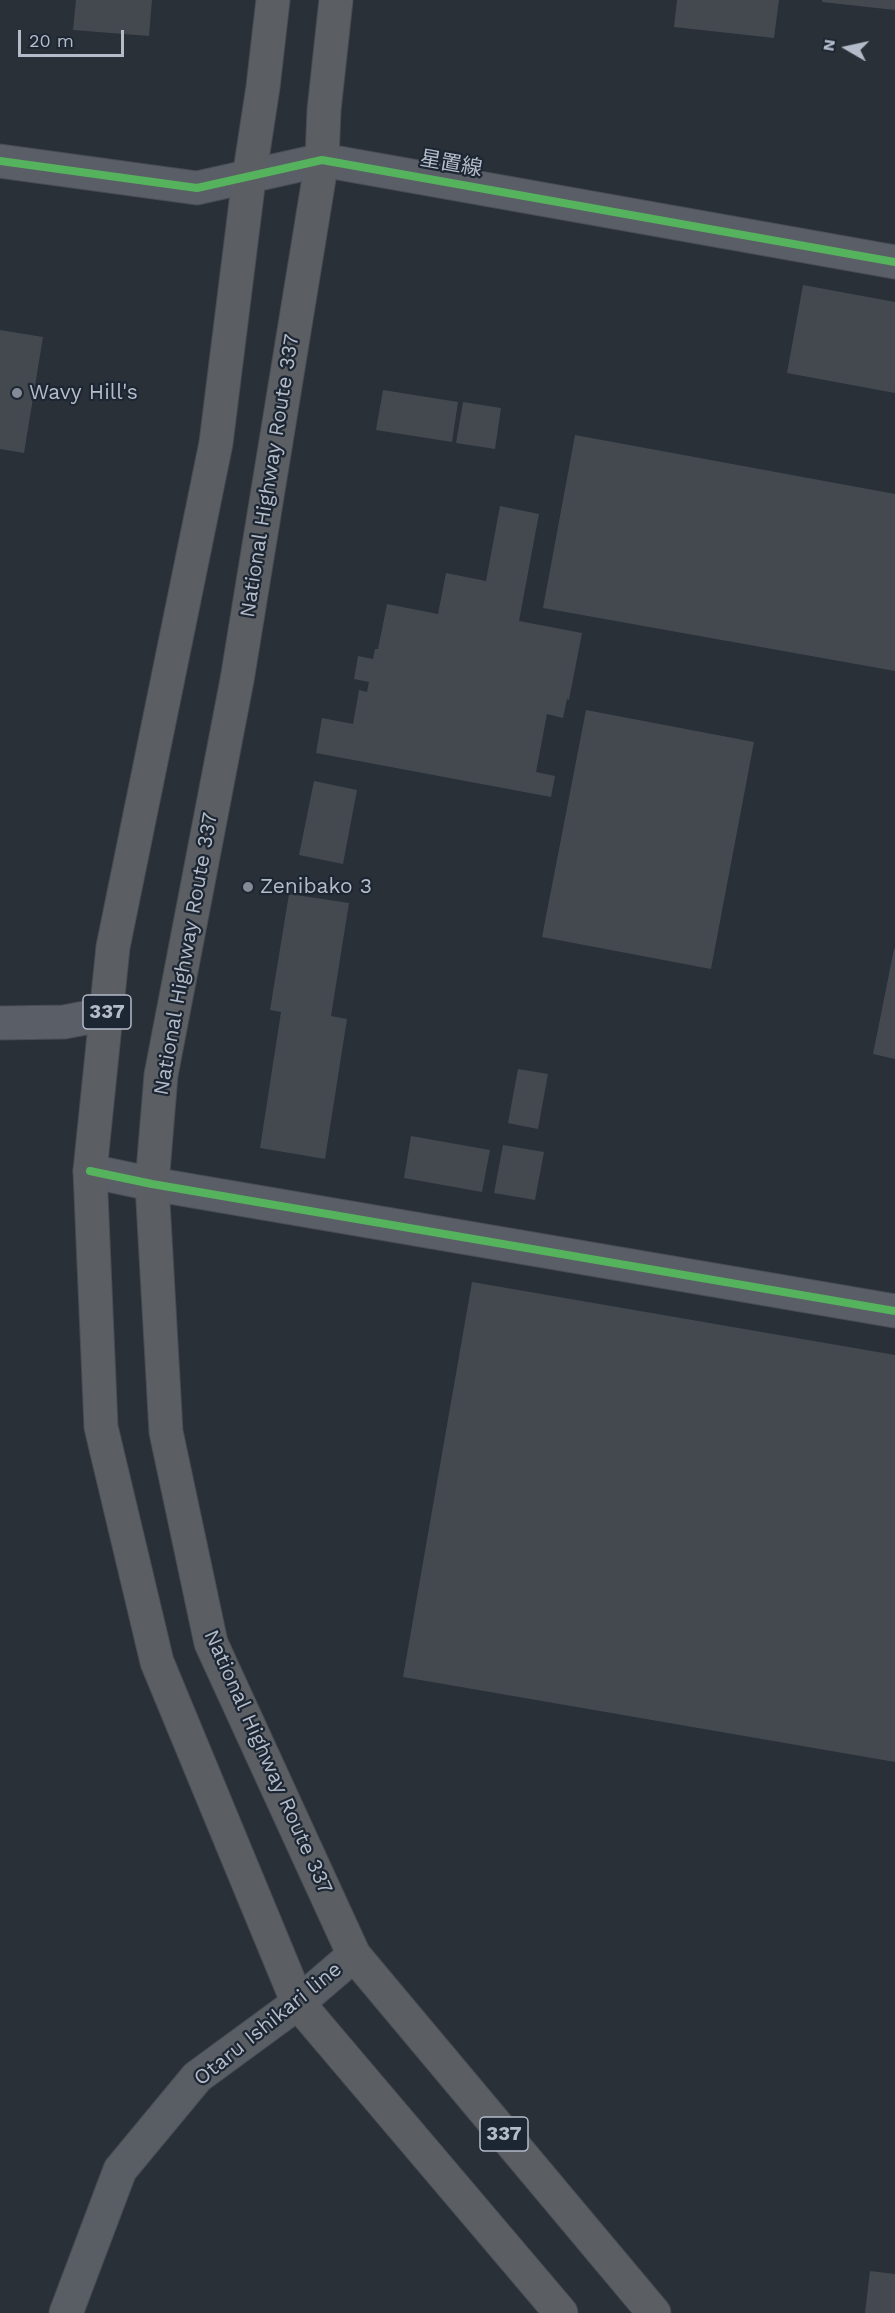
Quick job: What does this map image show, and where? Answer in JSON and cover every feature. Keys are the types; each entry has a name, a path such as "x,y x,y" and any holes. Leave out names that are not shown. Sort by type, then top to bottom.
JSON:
{"highway":[{"name":"337","path":"273,0 216,443 113,947 90,1171 100,1427 157,1662 298,2003 561,2313"},
{"name":"National Highway Route 337","path":"336,0 324,110 322,160 237,680 161,1074 152,1184 166,1432 211,1643 354,1955 654,2313"}],"main road":[{"name":"Otaru Ishikari line","path":"66,2313 120,2170 197,2077 298,2003 354,1955"}],"street":[{"name":"星置線","path":"0,161 197,188 322,160 895,262"},
{"path":"0,1023 64,1022 106,1014"},
{"path":"90,1171 152,1184 895,1311"}],"building":[{"path":"76,0 152,0 149,36 73,30"},
{"path":"677,0 779,0 774,38 674,27"},
{"path":"822,0 895,0 895,10 822,2"},
{"path":"803,285 895,302 895,393 787,373"},
{"name":"Wavy Hill's","path":"0,330 43,337 24,453 0,449"},
{"path":"383,390 458,402 452,442 376,430"},
{"path":"463,402 501,408 495,449 456,443"},
{"path":"575,435 895,494 895,671 543,608"},
{"path":"500,506 539,514 519,621 582,633 569,700 567,699 563,718 547,714 536,772 555,776 551,797 316,753 322,718 353,724 359,690 367,692 369,682 354,679 358,656 373,659 375,649 378,649 387,604 438,614 446,573 486,581"},
{"path":"586,710 754,742 711,969 542,937"},
{"path":"314,781 357,790 343,864 299,855"},
{"path":"289,894 349,903 331,1016 347,1019 325,1159 260,1148 281,1012 270,1010"},
{"path":"895,949 895,1059 873,1054"},
{"path":"518,1069 548,1074 538,1129 508,1123"},
{"path":"411,1136 490,1150 482,1192 404,1178"},
{"path":"503,1145 544,1152 535,1200 494,1193"},
{"path":"472,1282 895,1355 895,1762 403,1677"},
{"path":"870,2271 895,2274 895,2313 865,2313"}],"cycle path":[{"path":"0,161 197,188 322,160 895,262"},
{"path":"90,1171 152,1184 895,1311"}],"place":[{"name":"Wavy Hill's","path":"17,393"},
{"name":"Zenibako 3","path":"248,887"}]}
